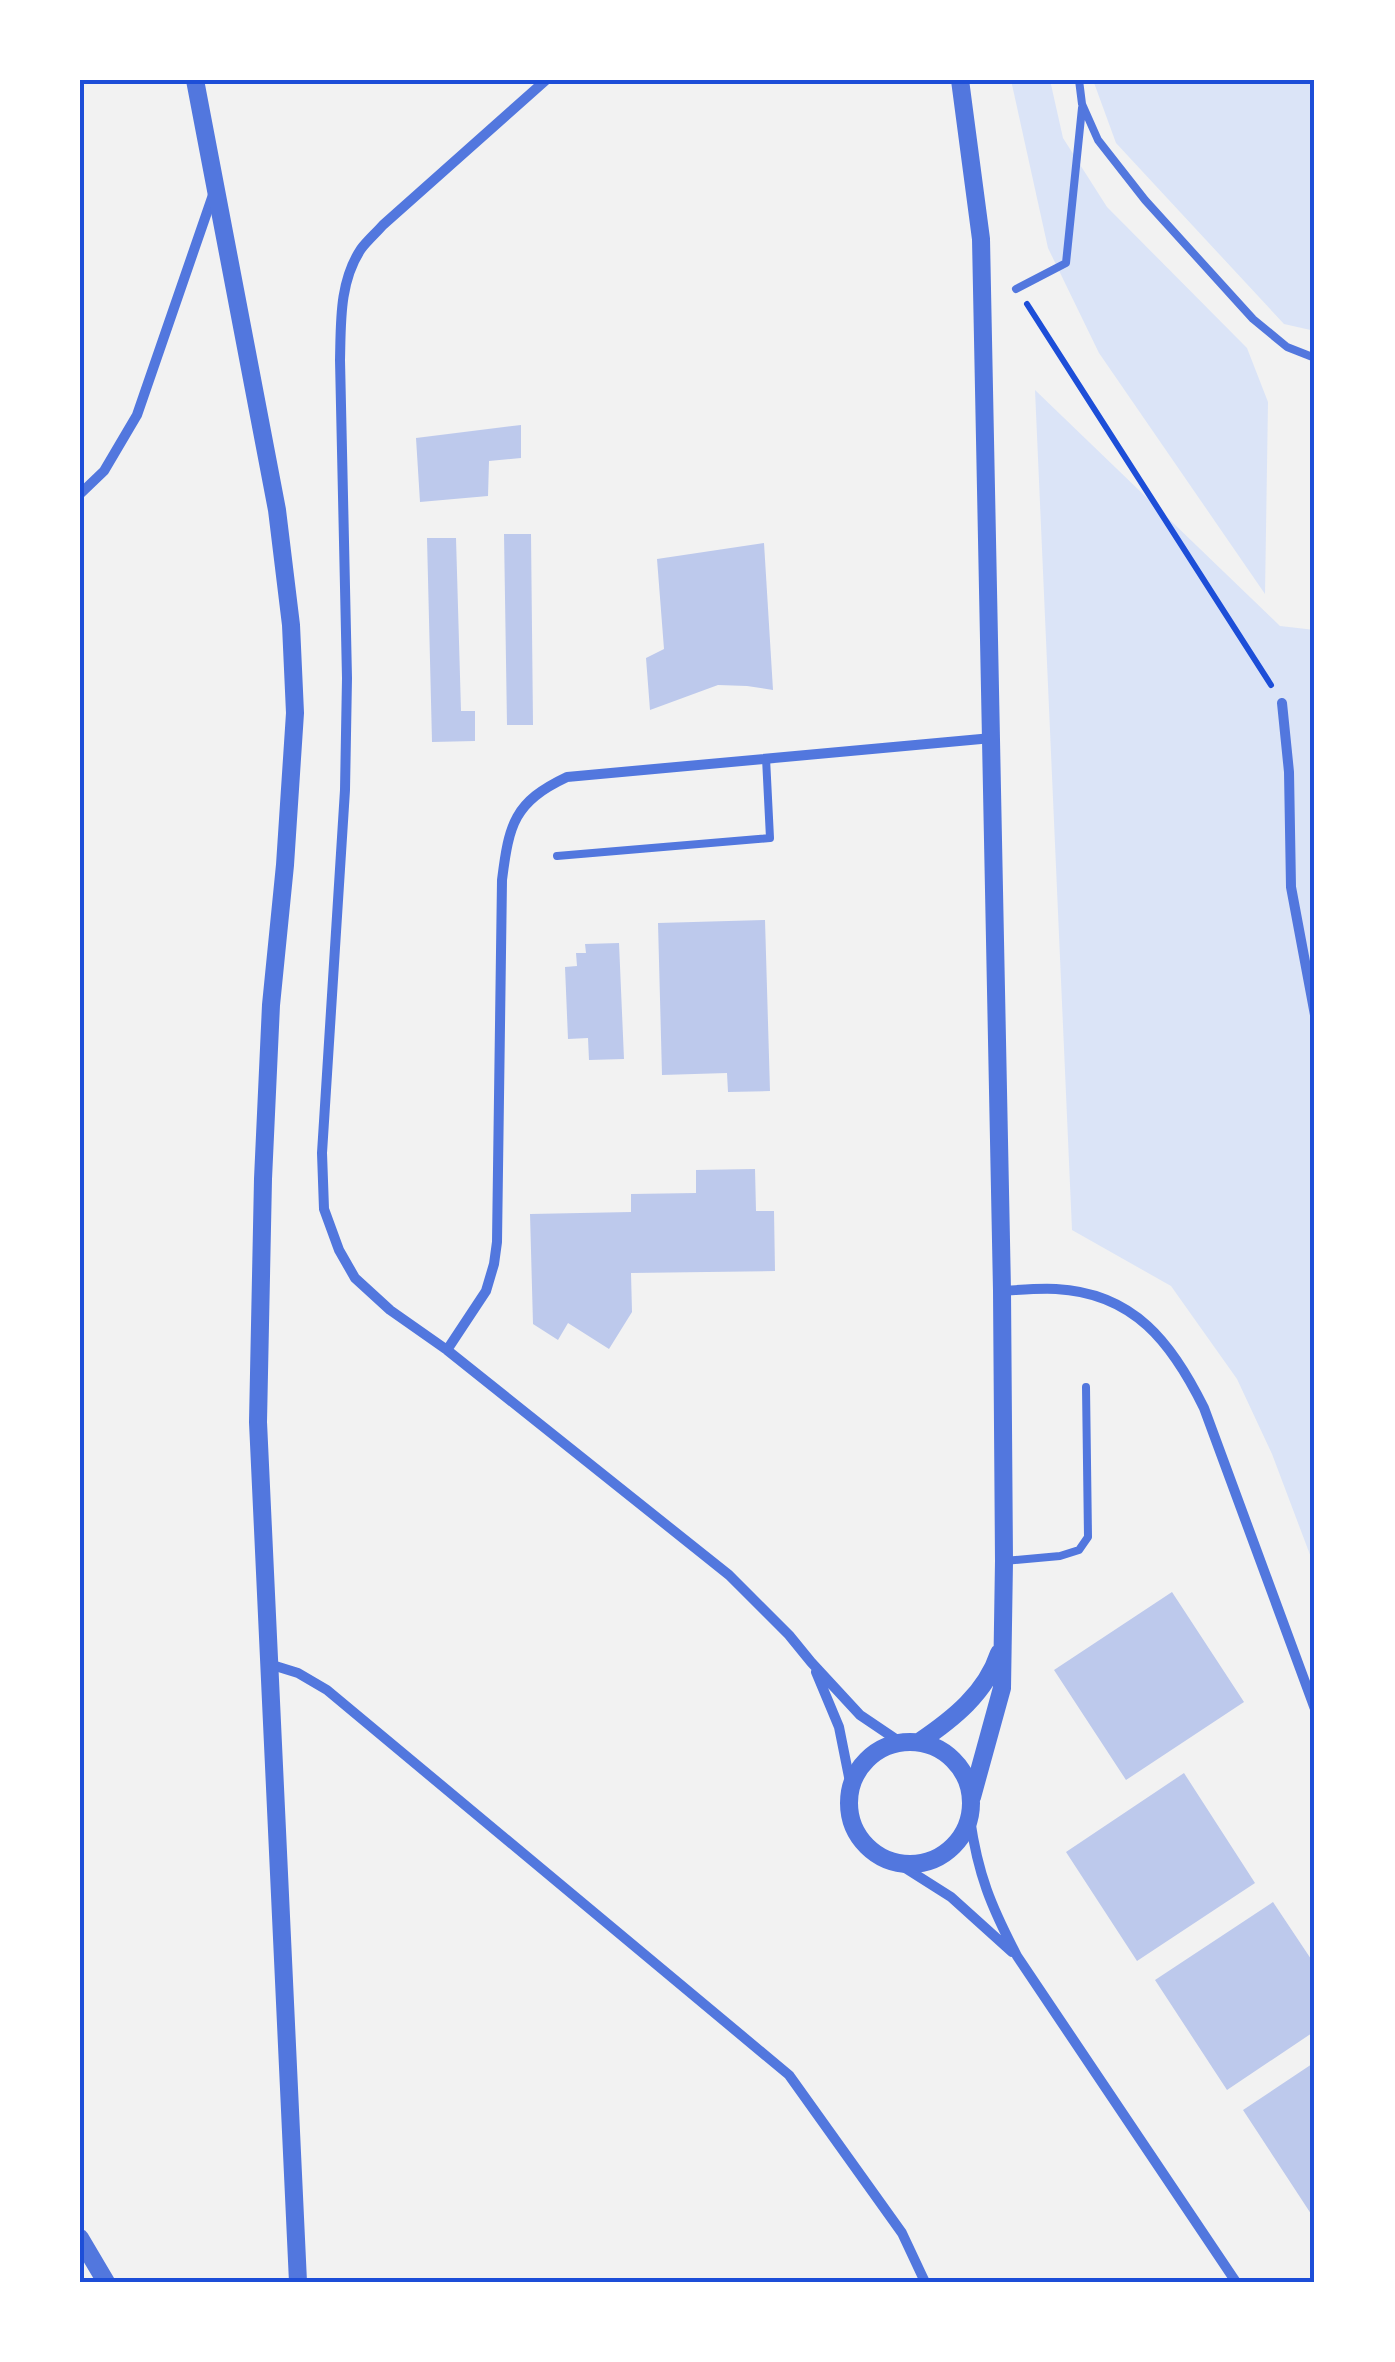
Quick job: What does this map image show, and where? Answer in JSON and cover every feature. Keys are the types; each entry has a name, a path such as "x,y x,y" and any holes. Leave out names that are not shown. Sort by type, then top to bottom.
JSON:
{"street":[{"path":"195,80 277,510 290,624 294,713 271,1006 258,1325 258,1422 298,2282"},
{"path":"546,80 382,225 360,250 346,279 340,360 346,790 322,1153 324,1209 339,1250 355,1278 390,1310 447,1350 728,1576 789,1635 860,1715 910,1742 935,1746 949,1755 968,1780 972,1796"},
{"path":"899,1864 918,1865 935,1860 963,1836 1002,1688 1002,1291 981,240 960,80"},
{"path":"80,494 104,471 137,415 215,188"},
{"path":"1282,703 1289,772 1291,887 1315,1015"},
{"path":"447,1350 486,1291 497,1242 502,880 507,844 518,813 540,789 568,776 992,738"},
{"path":"1002,1291 1054,1289 1098,1296 1137,1316 1173,1352 1204,1408 1315,1709"},
{"path":"851,1787 858,1771 884,1747 910,1742 947,1722 969,1703 984,1684 1002,1643"},
{"path":"811,1662 839,1727 851,1787 849,1807 864,1844 952,1897 1017,1956"},
{"path":"269,1664 298,1673 327,1690 789,2075 902,2234 925,2282"},
{"path":"970,1818 982,1880 1017,1956 1236,2282"},
{"path":"80,2238 106,2282"}],"lane":[{"path":"1016,288 1066,263 1082,104 1079,80"},
{"path":"1082,104 1098,140 1145,200 1252,319 1288,347 1315,358"},
{"path":"557,856 770,838 766,758"},
{"path":"1004,1560 1060,1556 1079,1550 1088,1536 1086,1387"}],"path":[{"path":"1016,288 1282,703"}],"shaded area":[{"path":"1011,80 1050,80 1063,138 1107,207 1247,348 1268,402 1265,594 1099,353 1048,248"},
{"path":"1093,80 1315,80 1315,331 1284,324 1116,143"},
{"path":"1035,390 1280,626 1315,630 1315,1568 1272,1454 1237,1379 1171,1286 1072,1230"}],"building":[{"path":"521,425 521,458 489,461 488,496 420,502 416,438"},
{"path":"504,534 531,534 533,725 507,725"},
{"path":"427,538 456,538 461,711 475,711 475,741 432,742"},
{"path":"764,543 773,690 718,685 650,710 646,658 664,649 657,559"},
{"path":"765,920 770,1091 728,1092 727,1073 662,1075 658,923"},
{"path":"619,943 624,1059 589,1060 588,1038 568,1039 565,967 577,966 576,953 586,953 585,944"},
{"path":"755,1169 756,1211 774,1211 775,1271 631,1273 632,1312 609,1349 568,1323 558,1340 533,1324 530,1214 631,1212 631,1194 696,1193 696,1170"},
{"path":"1172,1592 1244,1702 1126,1780 1054,1670"},
{"path":"1184,1773 1255,1883 1137,1961 1066,1852"},
{"path":"1273,1902 1315,1965 1315,2031 1227,2090 1155,1980"},
{"path":"1315,2062 1315,2220 1243,2110"}]}
